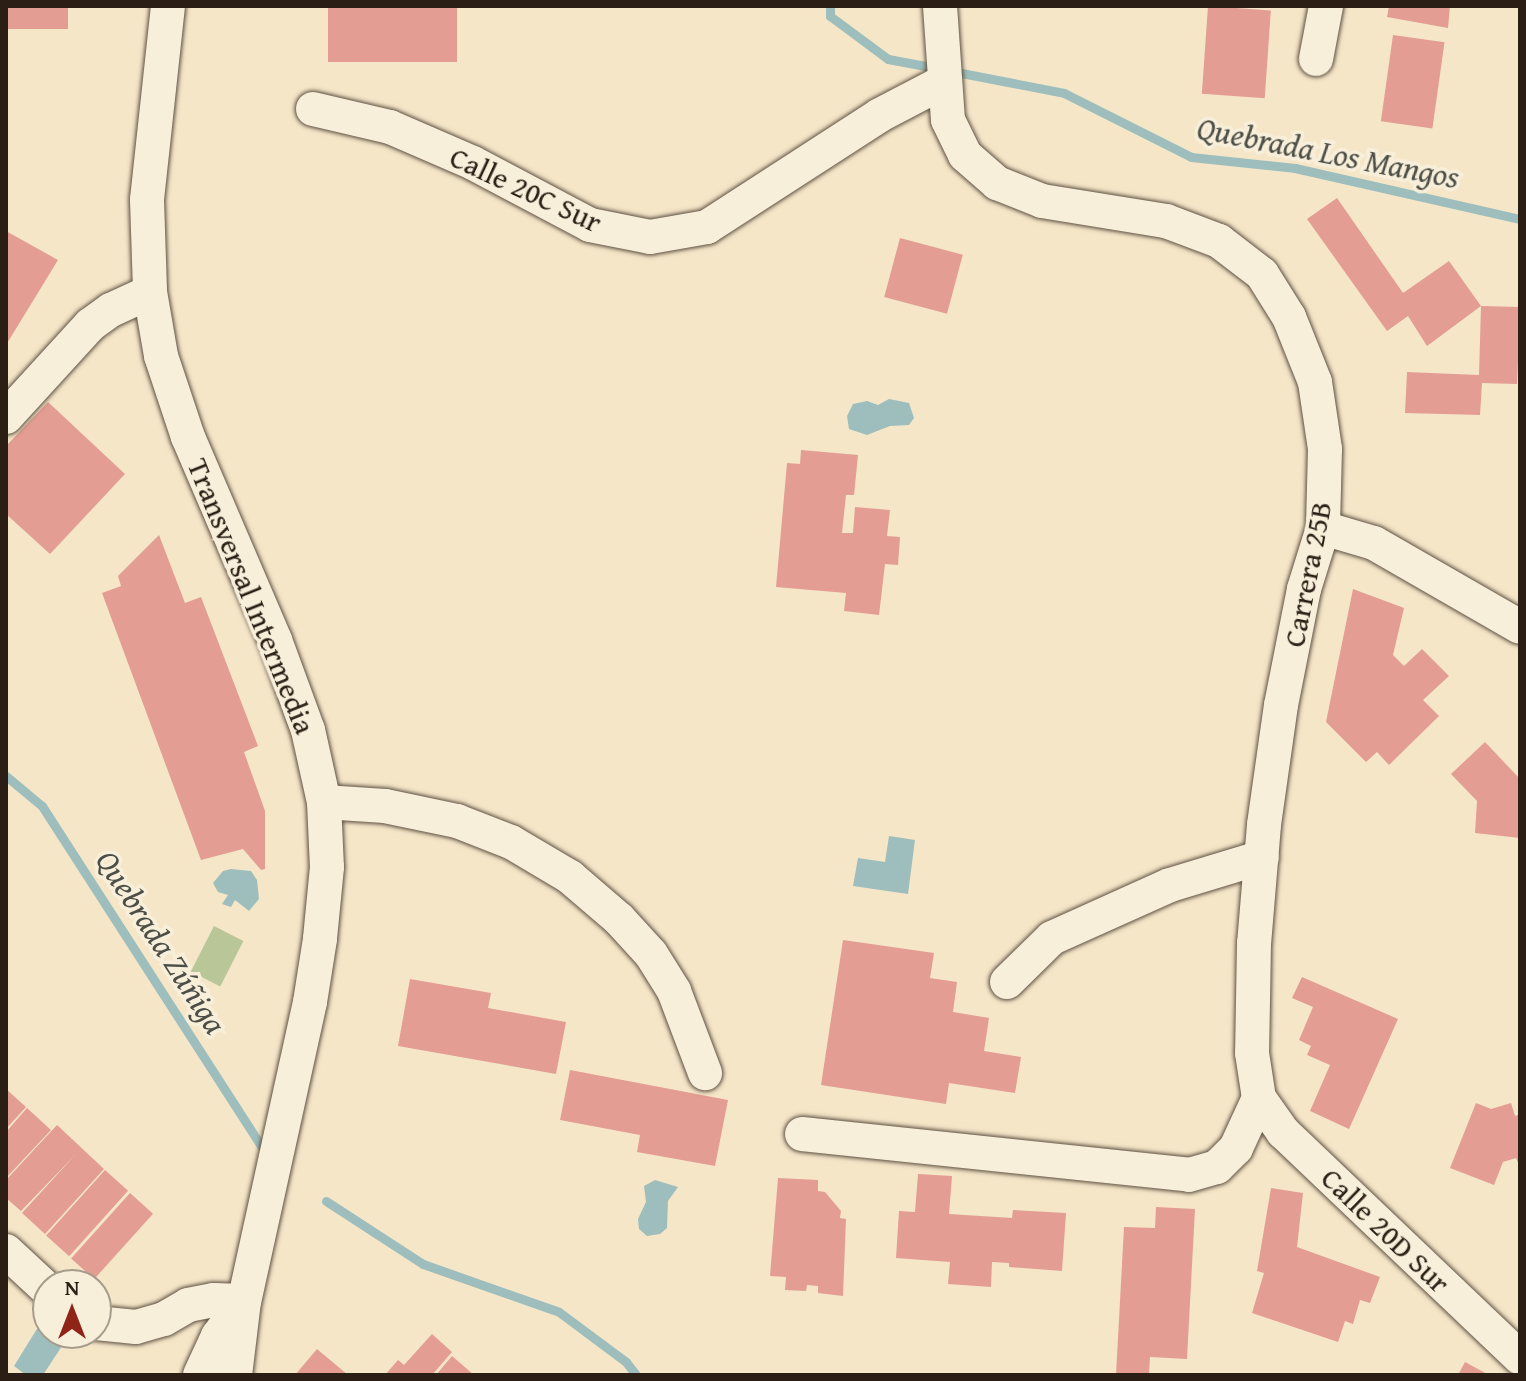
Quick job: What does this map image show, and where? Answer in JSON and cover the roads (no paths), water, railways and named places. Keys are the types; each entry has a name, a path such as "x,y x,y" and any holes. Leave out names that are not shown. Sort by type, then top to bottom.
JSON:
{"street":[{"name":"Transversal Intermedia","path":"168,6 147,200 150,292 161,356 188,437 275,640 308,730 324,802 327,867 313,986 244,1301 235,1375"},
{"name":"Carrera 25B","path":"940,6 948,120 965,155 997,183 1042,201 1166,221 1219,241 1262,274 1289,317 1315,382 1325,449 1323,528 1304,589 1281,705 1262,857 1254,943 1253,1037 1259,1098"},
{"path":"1316,59 1326,6"},
{"name":"Calle 20C Sur","path":"313,109 390,127 473,163 590,225 650,237 707,227 880,115 943,82"},
{"path":"6,417 90,325 111,310 150,292"},
{"path":"1323,528 1374,543 1520,627"},
{"path":"324,802 385,806 457,821 511,842 570,877 619,919 651,954 674,991 705,1073"},
{"path":"1007,982 1052,938 1170,885 1262,857"},
{"path":"802,1134 1189,1175 1217,1167 1236,1148 1259,1098"},
{"name":"Calle 20D Sur","path":"1259,1098 1283,1132 1520,1358"},
{"path":"6,1251 32,1275"},
{"path":"112,1325 136,1327 164,1319 188,1305 214,1300 244,1301"},
{"path":"200,1375 218,1336 244,1301"}],"water":[{"path":"889,399 909,403 914,418 909,425 890,426 867,435 849,429 847,416 853,404 867,401 878,405"},
{"path":"889,836 915,840 908,894 853,886 858,858 885,862"},
{"path":"223,871 251,871 257,880 259,899 249,911 235,900 231,907 222,904 228,895 218,892 213,883"},
{"path":"655,1180 678,1187 668,1201 667,1228 660,1234 647,1236 639,1229 638,1219 646,1202 644,1186"},
{"path":"32,1337 32,1349 60,1349 43,1375 26,1375 14,1366"}],"waterway":[{"name":"Quebrada Los Mangos","path":"830,6 830,16 888,59 936,68"},
{"name":"Quebrada Los Mangos","path":"951,71 1064,93 1191,157 1295,168 1520,219"},
{"name":"Quebrada Zúñiga","path":"6,776 42,806 261,1146"},
{"name":"Quebrada Zúñiga","path":"326,1201 423,1264 559,1312 626,1362 636,1375"}]}
